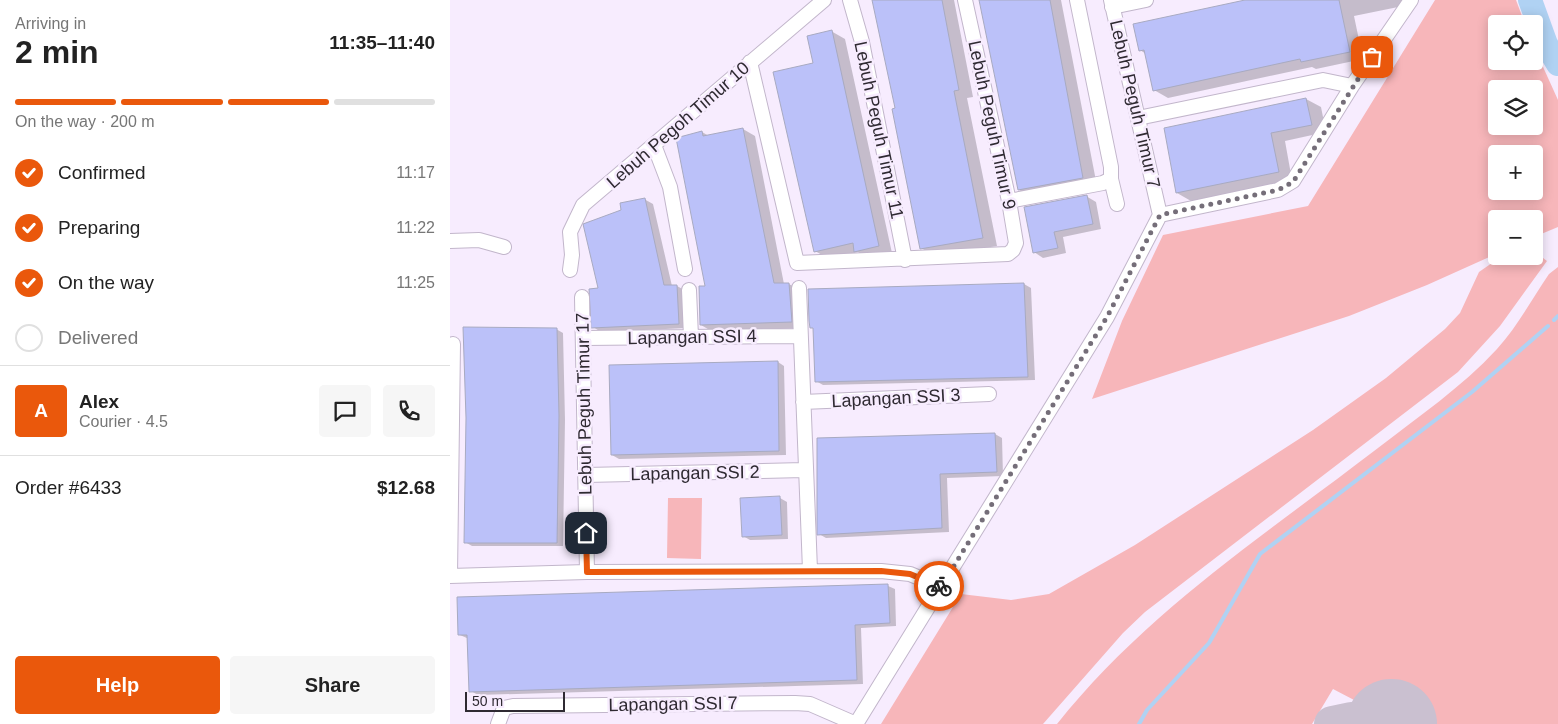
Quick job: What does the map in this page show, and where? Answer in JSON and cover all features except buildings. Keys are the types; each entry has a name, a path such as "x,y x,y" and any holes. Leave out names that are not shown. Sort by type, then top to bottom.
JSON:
{"street":[{"name":"Lebuh Pegoh Timur 10","path":"570,270 572,255 570,232 583,205 824,0"},
{"name":"Lebuh Peguh Timur 11","path":"850,0 864,52 906,260"},
{"name":"Lebuh Peguh Timur 9","path":"906,260 1008,254 1014,250 1016,243 1009,201 965,0"},
{"path":"1077,0 1117,204"},
{"path":"1112,3 1146,0"},
{"path":"856,724 1107,317 1160,215 1278,190 1293,182 1352,86 1411,0"},
{"name":"Lebuh Peguh Timur 7","path":"1112,3 1160,215"},
{"path":"750,62 797,263 906,260"},
{"path":"1138,118 1324,80 1352,86"},
{"path":"654,145 670,187 685,269"},
{"path":"1009,201 1103,183 1111,179"},
{"path":"450,241 479,240 504,247"},
{"path":"799,288 804,470 810,570"},
{"path":"689,290 691,337"},
{"name":"Lebuh Peguh Timur 17","path":"582,296 587,572"},
{"name":"Lapangan SSI 4","path":"584,338 800,336"},
{"path":"453,344 450,576 587,572 810,570 910,574 941,587"},
{"name":"Lapangan SSI 3","path":"803,402 989,394"},
{"name":"Lapangan SSI 2","path":"586,475 804,470"},
{"name":"Lapangan SSI 7","path":"498,724 504,708 513,706 786,703 810,704 856,724"}],"shaded area":[{"path":"1435,0 1516,0 1522,15 1488,15 1488,70 1543,70 1543,67 1558,100 1558,227 1543,233 1543,210 1488,210 1488,258 1427,285 1349,316 1092,399 1122,321 1163,235 1308,206"},
{"path":"1543,258 1547,261 1500,326 1458,372 1145,612 1123,633 1043,724 881,724 961,594 1011,600 1049,594 1135,545 1313,430 1386,378 1445,329 1460,313 1479,272 1489,265 1543,265"},
{"path":"1558,267 1558,724 1400,724 1333,689 1312,724 1057,724 1129,646 1168,610 1209,576 1455,389 1497,349 1518,322 1549,274"},
{"path":"668,498 702,498 701,559 667,558"}],"waterway":[{"path":"1530,0 1546,44 1558,64"},
{"path":"1554,320 1558,316"},
{"path":"1139,724 1147,710 1209,643 1260,554 1472,392 1548,326"}],"taxiway":[{"path":"1332,724 1351,720 1368,724"}],"way so far":[{"path":"939,586 941,587 1107,317 1160,215 1278,190 1293,182 1372,57"}],"route":[{"path":"586,533 587,572 881,571 910,574 939,586"}]}
